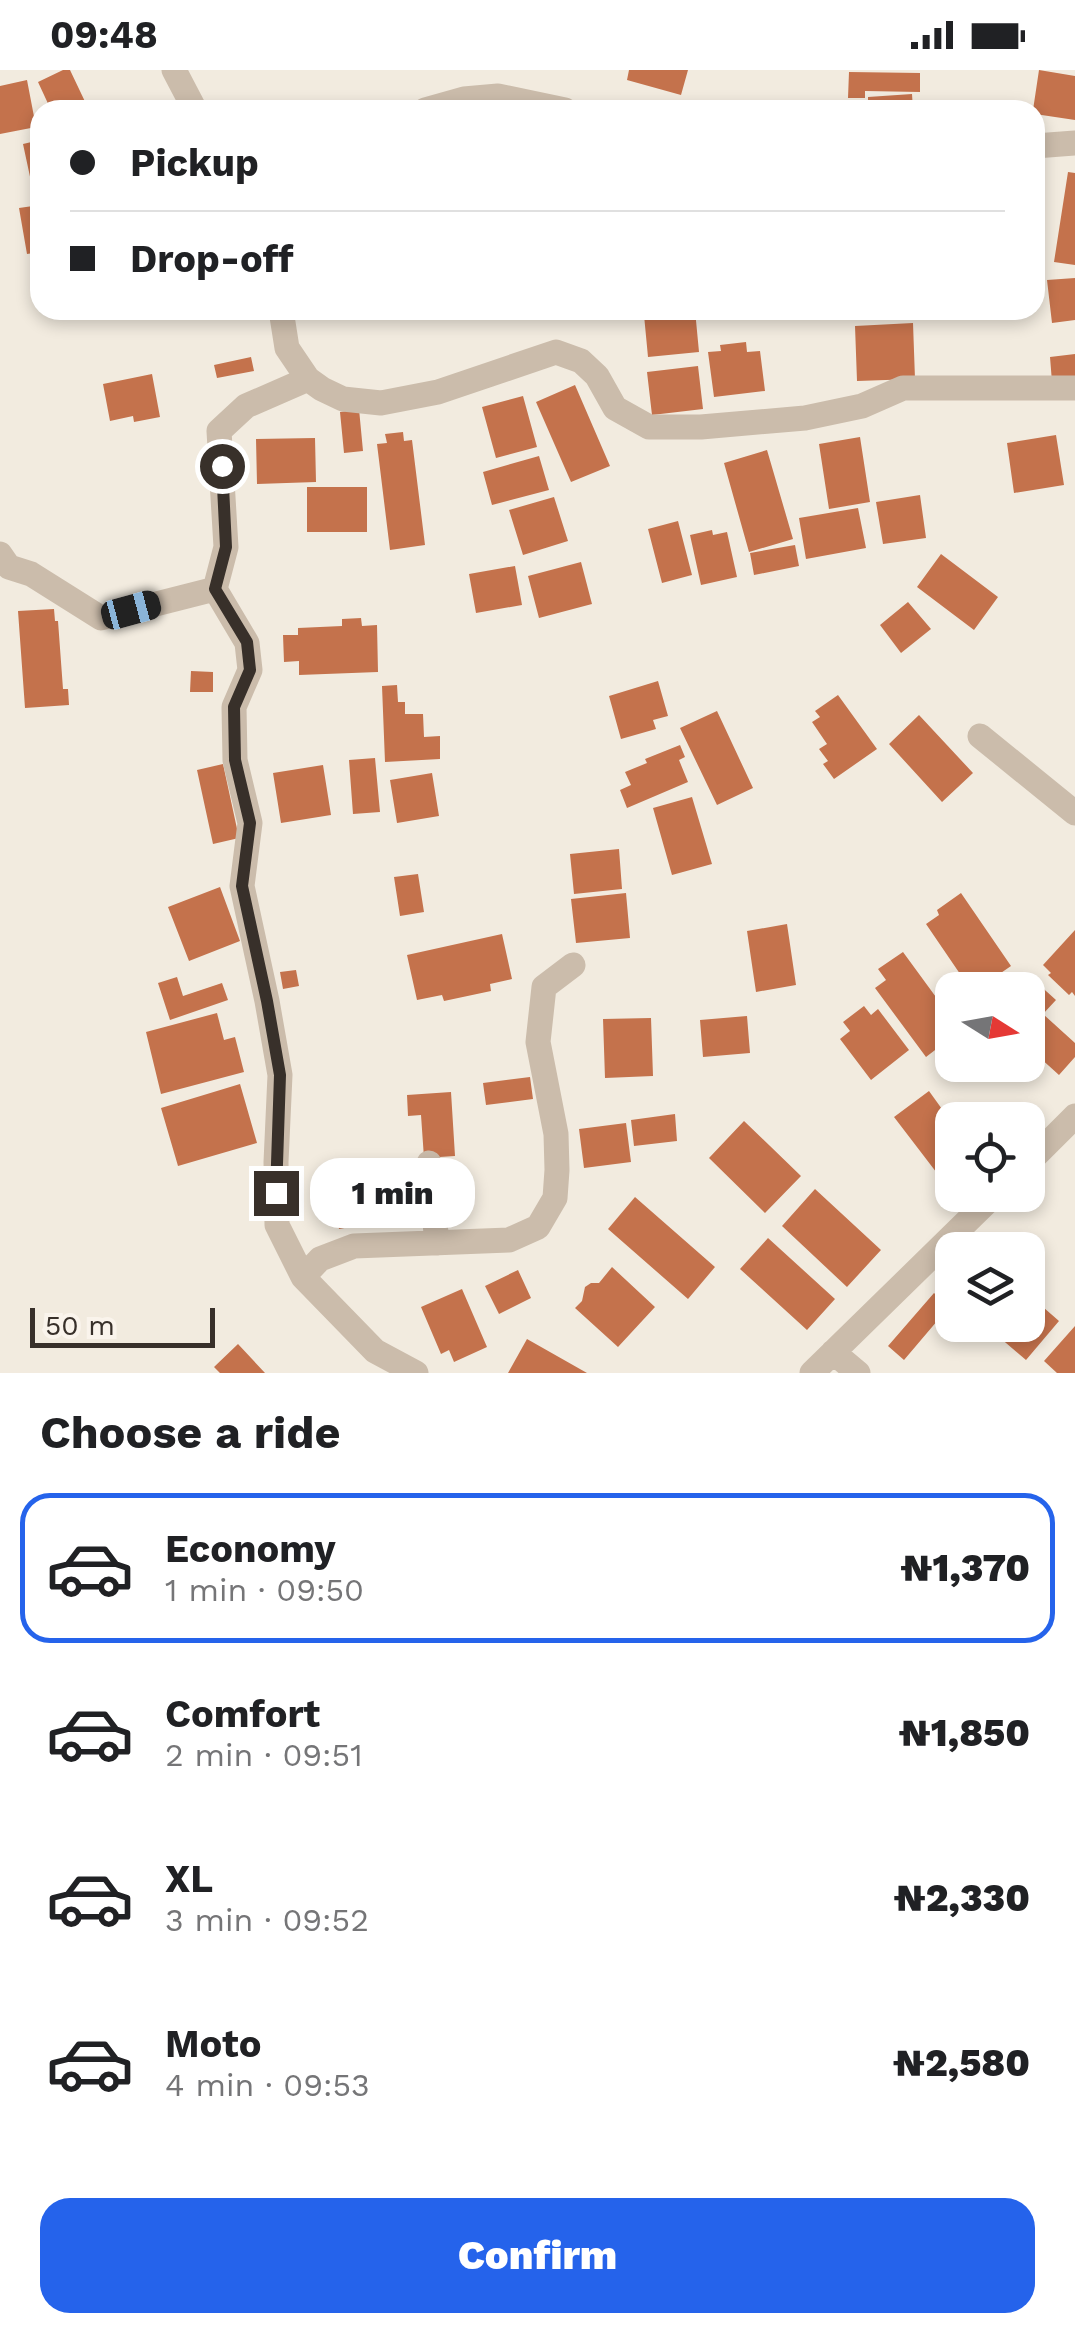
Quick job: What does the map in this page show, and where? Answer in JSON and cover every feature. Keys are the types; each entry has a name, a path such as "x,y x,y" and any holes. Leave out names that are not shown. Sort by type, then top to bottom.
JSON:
{"street":[{"path":"174,70 190,100"},
{"path":"460,100 498,96 517,100"},
{"path":"1045,146 1075,144"},
{"path":"283,320 287,348 308,379 343,399 380,403 438,392 556,352 581,361 597,376 616,408 649,427 805,418 862,406 904,388 1075,388"},
{"path":"308,379 246,406 219,430 226,547 215,589 247,642 250,670 234,707 235,760 250,823 242,886 280,1075 277,1225 303,1277 375,1352 416,1373"},
{"path":"0,554 9,567 31,574 101,618 215,589"},
{"path":"980,736 1075,814"},
{"path":"303,1277 320,1259 354,1246 509,1240 538,1228 555,1198 556,1134 538,1042 544,987 573,965"},
{"path":"1045,1145 1075,1116"},
{"path":"429,1163 437,1242"},
{"path":"812,1373 977,1212"},
{"path":"833,1352 858,1373"}],"building":[{"path":"70,70 84,100 46,100 38,82"},
{"path":"629,70 688,70 681,95 627,80"},
{"path":"1039,70 1075,76 1075,120 1045,116 1045,100 1034,100"},
{"path":"849,72 920,73 920,92 865,91 865,98 848,98"},
{"path":"27,80 30,128 0,134 0,86"},
{"path":"912,94 912,100 868,100"},
{"path":"30,142 30,177 23,144"},
{"path":"1068,172 1075,173 1075,265 1054,262"},
{"path":"30,206 30,254 27,254 19,208"},
{"path":"1075,278 1075,320 1052,323 1047,280"},
{"path":"644,320 696,320 699,352 648,357"},
{"path":"913,323 915,379 857,381 855,326"},
{"path":"746,342 747,352 760,351 765,391 714,397 708,352 721,351 720,345"},
{"path":"1075,354 1075,380 1052,382 1050,357"},
{"path":"251,357 254,371 217,378 214,365"},
{"path":"698,366 703,409 652,415 647,372"},
{"path":"152,374 160,417 134,422 133,416 110,421 103,384"},
{"path":"575,385 610,466 571,482 536,402"},
{"path":"523,396 537,447 496,458 482,407"},
{"path":"359,409 363,451 344,453 340,412"},
{"path":"403,432 404,441 412,440 425,545 390,550 377,444 387,443 385,434"},
{"path":"1056,435 1064,485 1014,493 1007,443"},
{"path":"860,437 870,502 829,509 819,444"},
{"path":"315,438 316,482 257,484 256,439"},
{"path":"767,450 793,539 749,552 724,463"},
{"path":"539,456 549,490 492,505 483,472"},
{"path":"307,487 367,487 367,532 307,532"},
{"path":"920,495 926,538 883,544 876,502"},
{"path":"554,497 568,541 523,555 509,510"},
{"path":"858,508 866,548 806,559 799,518"},
{"path":"678,521 692,575 662,583 648,529"},
{"path":"712,530 713,535 727,532 737,577 701,585 690,535"},
{"path":"795,545 799,566 754,575 750,553"},
{"path":"941,554 998,597 974,630 917,587"},
{"path":"581,562 592,604 539,618 528,576"},
{"path":"515,566 522,605 476,613 469,574"},
{"path":"908,602 931,629 901,653 880,625"},
{"path":"54,609 63,689 68,689 69,705 25,708 18,611"},
{"path":"361,618 362,626 377,625 378,672 299,675 299,661 284,662 283,635 298,635 298,628 342,626 342,619"},
{"path":"191,671 213,672 213,692 190,692"},
{"path":"658,681 668,716 653,720 656,729 621,739 609,696"},
{"path":"397,685 398,702 405,702 405,714 423,714 424,737 440,736 440,759 385,762 382,686"},
{"path":"838,695 877,749 834,779 823,764 828,761 819,749 827,744 812,722 820,717 815,711"},
{"path":"717,711 753,788 717,805 680,728"},
{"path":"919,715 973,773 942,802 889,744"},
{"path":"680,745 685,757 679,760 688,782 627,808 620,790 631,785 625,772"},
{"path":"375,758 380,812 353,814 349,760"},
{"path":"223,764 239,838 213,844 197,770"},
{"path":"323,765 331,815 281,823 273,773"},
{"path":"432,773 439,816 397,823 390,780"},
{"path":"692,797 712,864 672,875 653,808"},
{"path":"619,849 622,889 574,894 570,854"},
{"path":"418,874 424,912 400,916 394,877"},
{"path":"220,887 240,941 189,961 168,907"},
{"path":"626,893 630,938 576,943 571,899"},
{"path":"961,893 1011,966 1002,972 959,972 926,924 939,915 937,910"},
{"path":"787,924 796,985 756,992 747,931"},
{"path":"1075,930 1075,996 1048,975 1051,973 1043,965"},
{"path":"502,934 512,979 490,984 491,991 444,1001 442,995 417,1000 407,955"},
{"path":"903,952 935,996 935,1050 926,1057 875,988 886,980 878,969"},
{"path":"296,970 299,986 283,989 280,972"},
{"path":"177,977 183,996 222,983 228,1000 170,1020 158,983"},
{"path":"1045,990 1056,1000 1045,1012"},
{"path":"864,1006 871,1015 878,1009 909,1050 871,1080 840,1039 850,1031 843,1022"},
{"path":"217,1013 224,1040 235,1037 244,1072 161,1094 146,1032"},
{"path":"747,1016 750,1053 703,1057 700,1020"},
{"path":"1045,1016 1075,1043 1075,1057 1059,1075 1045,1062"},
{"path":"651,1018 653,1076 605,1078 603,1019"},
{"path":"530,1077 533,1099 486,1105 483,1083"},
{"path":"240,1084 257,1143 178,1166 161,1108"},
{"path":"929,1091 937,1102 935,1171 894,1117"},
{"path":"451,1092 455,1156 424,1158 421,1115 408,1116 407,1095"},
{"path":"675,1114 677,1141 634,1146 631,1120"},
{"path":"744,1121 801,1176 765,1213 709,1158"},
{"path":"626,1123 631,1162 584,1168 579,1129"},
{"path":"368,1177 376,1222 339,1229 331,1183"},
{"path":"815,1189 881,1250 847,1287 782,1226"},
{"path":"635,1197 715,1267 688,1299 608,1229"},
{"path":"768,1238 835,1299 807,1330 740,1269"},
{"path":"612,1267 655,1307 618,1347 575,1308 582,1301 585,1287 599,1283"},
{"path":"518,1270 531,1298 499,1314 485,1286"},
{"path":"462,1289 487,1347 454,1362 449,1350 441,1354 421,1307"},
{"path":"934,1293 935,1323 904,1360 888,1346"},
{"path":"1045,1309 1059,1321 1045,1338"},
{"path":"1075,1326 1075,1373 1057,1373 1044,1361"},
{"path":"527,1339 587,1373 508,1373"},
{"path":"1005,1342 1041,1342 1026,1360"},
{"path":"238,1344 265,1373 220,1373 214,1367"}],"route":[{"path":"222,466 226,547 215,589 247,642 250,670 234,707 235,760 250,823 242,886 280,1075 276,1193"}]}
